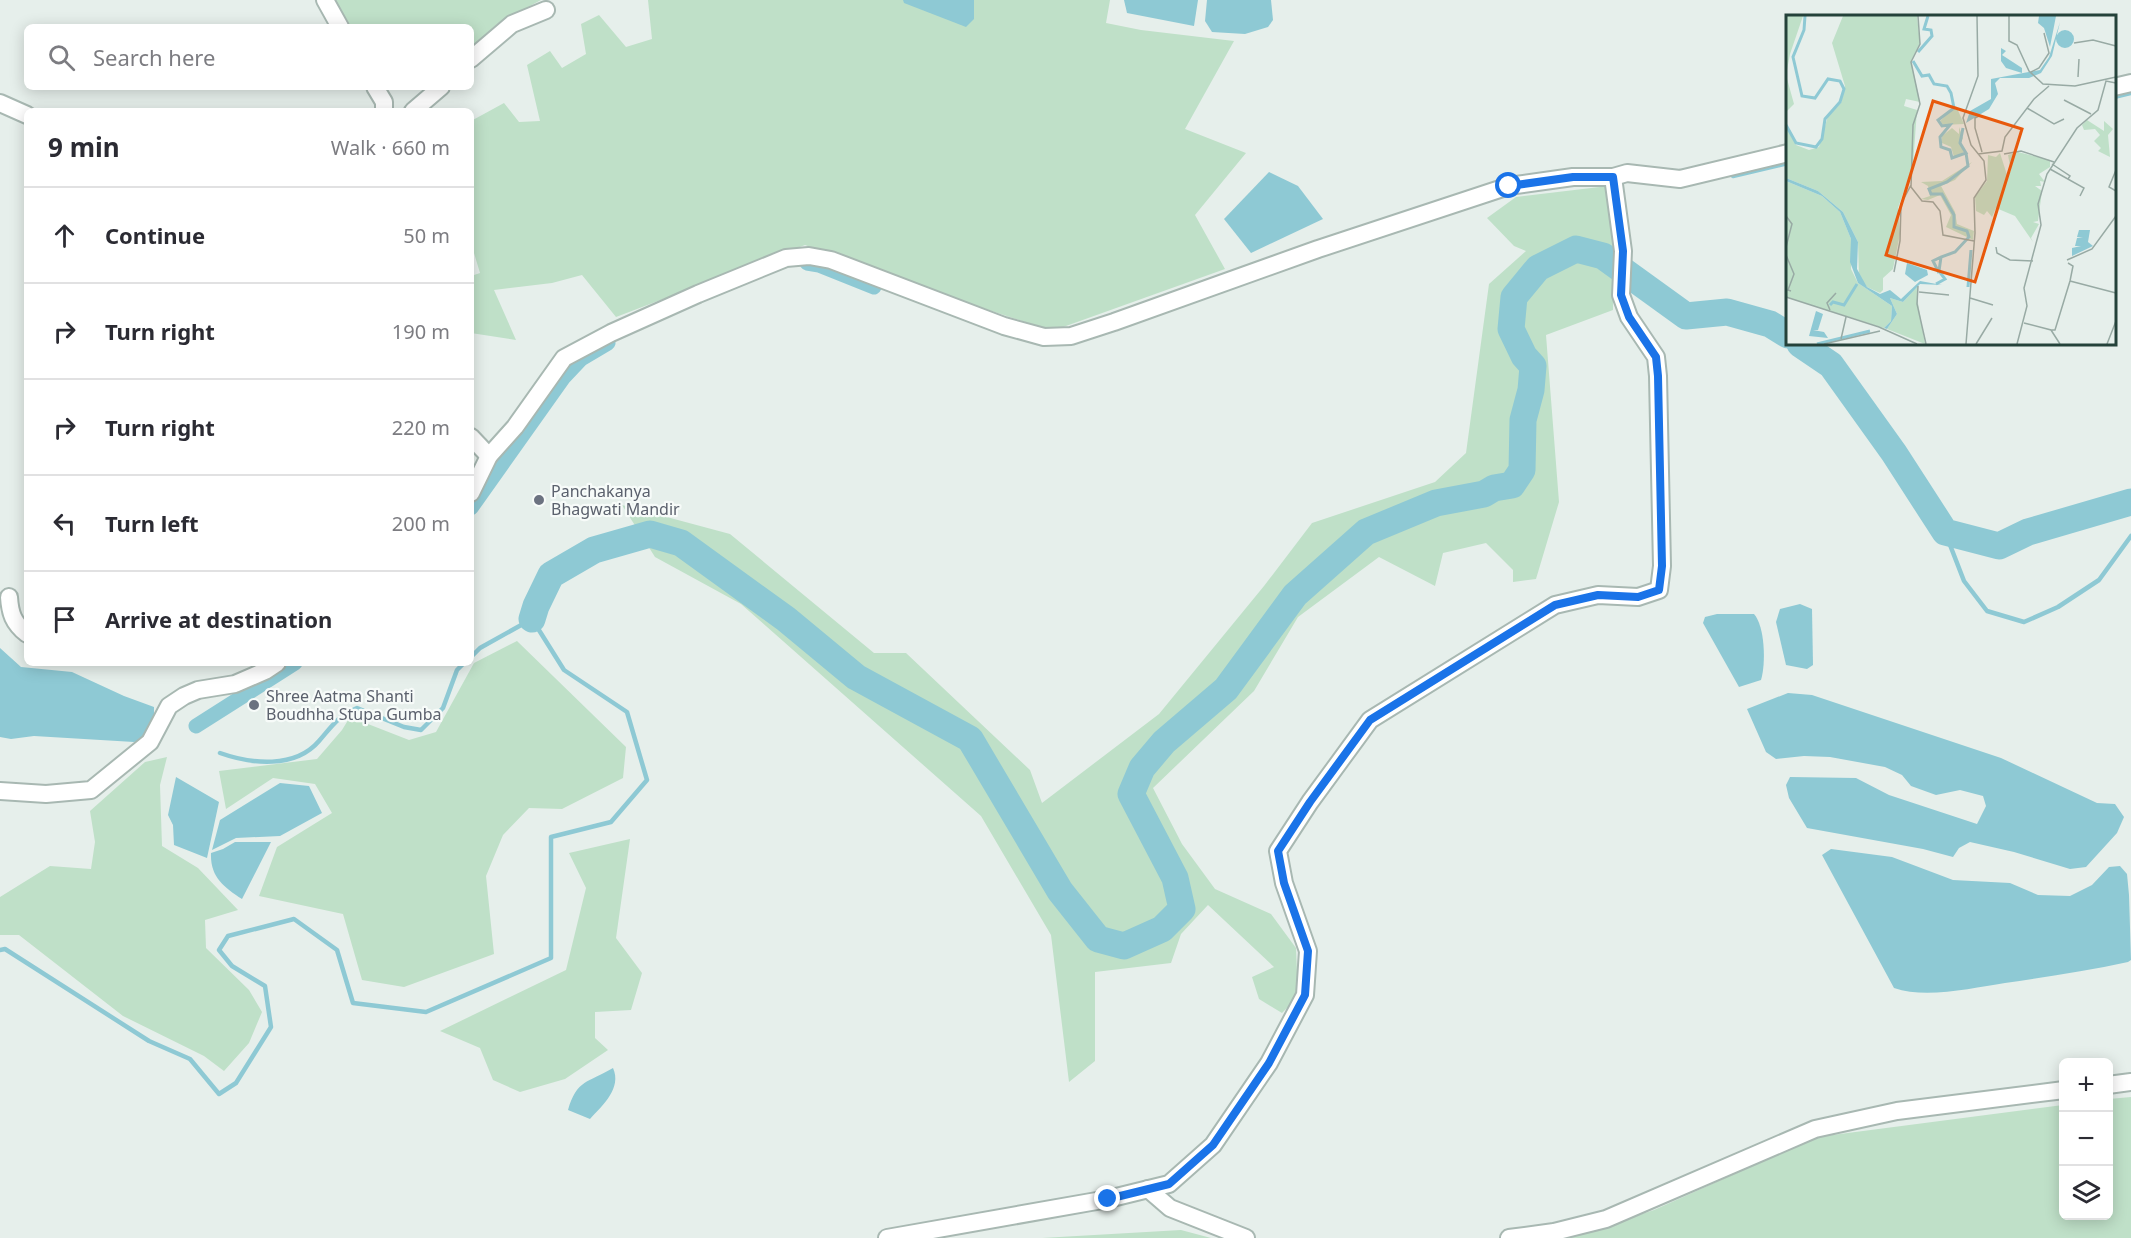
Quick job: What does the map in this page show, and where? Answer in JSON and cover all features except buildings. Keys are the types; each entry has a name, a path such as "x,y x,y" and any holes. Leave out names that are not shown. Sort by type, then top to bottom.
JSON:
{"street":[{"path":"325,0 338,24"},
{"path":"474,56 512,24 546,10"},
{"path":"2116,87 2131,83"},
{"path":"377,90 384,102 384,108"},
{"path":"416,108 438,90"},
{"path":"0,103 24,114"},
{"path":"474,487 489,456 515,427 564,358 611,333 786,258 809,256 831,260 1004,326 1044,337 1071,336 1125,319 1318,249 1509,186 1573,177 1613,177 1627,173 1680,179 1786,153"},
{"path":"887,1238 1108,1199 1169,1184 1213,1145 1269,1063 1305,995 1308,951 1284,883 1278,851 1310,802 1370,720 1555,605 1598,595 1638,597 1659,590 1662,566 1656,357 1629,317 1621,295 1623,251 1613,177"},
{"path":"474,440 489,456"},
{"path":"9,597 10,613 24,631"},
{"path":"0,791 46,794 91,790 150,742 169,706 198,690 235,684 272,666"},
{"path":"2113,1084 2131,1082"},
{"path":"1509,1238 1554,1232 1606,1218 1815,1129 1897,1112 2059,1091"},
{"path":"1148,1189 1170,1208 1246,1238"}],"green space":[{"path":"334,0 541,0 497,24 474,45 474,24 349,24"},
{"path":"648,0 1110,0 1106,23 1141,30 1234,41 1185,129 1246,153 1195,215 1225,269 1052,331 896,279 805,245 616,317 582,275 552,283 494,290 516,340 474,333 474,275 480,273 474,253 474,119 504,103 519,122 540,121 527,65 550,51 562,68 586,54 581,24 599,15 626,47 652,39"},
{"path":"1608,186 1613,229 1613,310 1546,335 1559,502 1536,579 1513,582 1513,570 1486,543 1443,553 1435,586 1379,557 1298,617 1254,691 1153,788 1182,844 1215,889 1271,914 1296,948 1298,997 1282,1013 1259,999 1252,977 1274,967 1208,905 1181,934 1171,963 1095,972 1095,1061 1069,1082 1051,935 981,816 741,604 655,557 622,505 730,534 874,653 906,653 1030,770 1042,803 1159,714 1264,586 1312,523 1435,482 1466,453 1489,284 1526,251 1514,246 1487,218 1516,197"},
{"path":"517,641 626,747 623,778 562,809 529,808 503,835 486,876 494,954 404,987 362,980 343,914 259,896 277,847 332,813 315,784 273,778 226,809 219,771 317,759 350,717 409,740 436,732 474,663"},
{"path":"167,757 160,785 162,846 198,868 238,910 205,920 206,948 249,990 262,1012 249,1043 224,1071 204,1056 123,1016 19,935 0,935 0,897 50,866 91,869 95,842 90,811 145,762"},
{"path":"630,839 616,938 642,973 631,1010 595,1012 595,1038 608,1050 565,1079 520,1092 493,1080 480,1048 440,1031 566,970 586,888 569,853"},
{"path":"2131,1097 2131,1238 1569,1238 1654,1210 1817,1137 2059,1106 2059,1220 2113,1220 2113,1099"},
{"path":"1181,1230 1211,1238 1042,1238"}],"water":[{"path":"903,0 974,0 974,19 966,27 904,3"},
{"path":"1124,0 1198,0 1194,26 1127,13"},
{"path":"1207,0 1271,0 1273,20 1268,27 1245,34 1212,32 1205,21"},
{"path":"1269,172 1298,186 1323,219 1251,253 1224,219"},
{"path":"1800,604 1812,609 1813,665 1807,669 1786,665 1776,622 1780,609"},
{"path":"1717,614 1754,614 1758,620 1762,636 1764,665 1761,680 1739,687 1703,623 1705,617"},
{"path":"0,648 21,667 72,672 154,707 154,720 143,740 134,742 34,736 11,739 0,737"},
{"path":"1788,693 1812,695 2001,758 2097,803 2115,804 2124,817 2117,833 2086,867 2070,869 2014,852 1970,842 1959,848 1953,857 1923,849 1807,828 1789,798 1786,785 1790,777 1856,778 1889,795 1977,824 1986,806 1983,796 1960,790 1936,795 1911,786 1902,775 1885,767 1830,757 1804,756 1776,759 1766,752 1747,709"},
{"path":"176,777 219,802 207,858 174,845 173,825 168,815"},
{"path":"280,783 309,786 322,813 280,836 236,838 212,850 220,820"},
{"path":"235,842 271,842 242,899 219,881 211,861 211,853"},
{"path":"1831,849 1892,857 1953,880 2010,883 2038,895 2070,896 2092,885 2109,867 2120,866 2127,874 2131,960 2082,971 1949,992 1920,993 1894,988 1822,855"},
{"path":"613,1068 615,1082 610,1096 590,1119 568,1110 575,1092 584,1083"}],"waterway":[{"path":"2116,97 2131,93"},
{"path":"1733,176 1786,163"},
{"path":"532,619 551,575 594,550 650,534 681,543 786,619 856,677 970,739 1060,891 1098,939 1124,946 1162,929 1182,909 1175,878 1131,794 1142,768 1164,742 1226,689 1295,595 1366,532 1436,503 1484,494 1494,488 1512,485 1522,470 1523,420 1531,390 1533,366 1524,356 1511,329 1514,297 1538,268 1576,249 1603,256 1686,316 1727,312 1770,324 1786,334"},
{"path":"807,263 819,265 874,287"},
{"path":"474,504 564,377 581,359 608,343"},
{"path":"1801,345 1831,365 1894,453 1945,532 1999,546 2028,532 2131,502"},
{"path":"1945,532 1964,581 1987,611 2024,622 2058,607 2099,580 2131,536"},
{"path":"0,950 5,949 149,1041 190,1059 219,1094 236,1083 271,1027 265,986 232,966 219,950 228,936 294,919 337,950 353,1003 426,1012 551,958 551,837 611,822 647,780 627,712 564,670 532,619 480,648 474,654"},
{"path":"196,726 290,666"},
{"path":"220,753 245,760 272,762 298,756 319,741 340,718 357,708 404,727 421,730 443,708 457,670 461,666"}],"place":[{"name":"Panchakanya Bhagwati Mandir","path":"539,500"},
{"name":"Shree Aatma Shanti Boudhha Stupa Gumba","path":"254,705"}],"route":[{"path":"1108,1199 1169,1184 1213,1145 1269,1063 1305,995 1308,951 1284,883 1278,851 1310,802 1370,720 1555,605 1598,595 1638,597 1659,590 1662,566 1656,357 1629,317 1621,295 1623,251 1613,177 1573,177 1509,186"}]}
